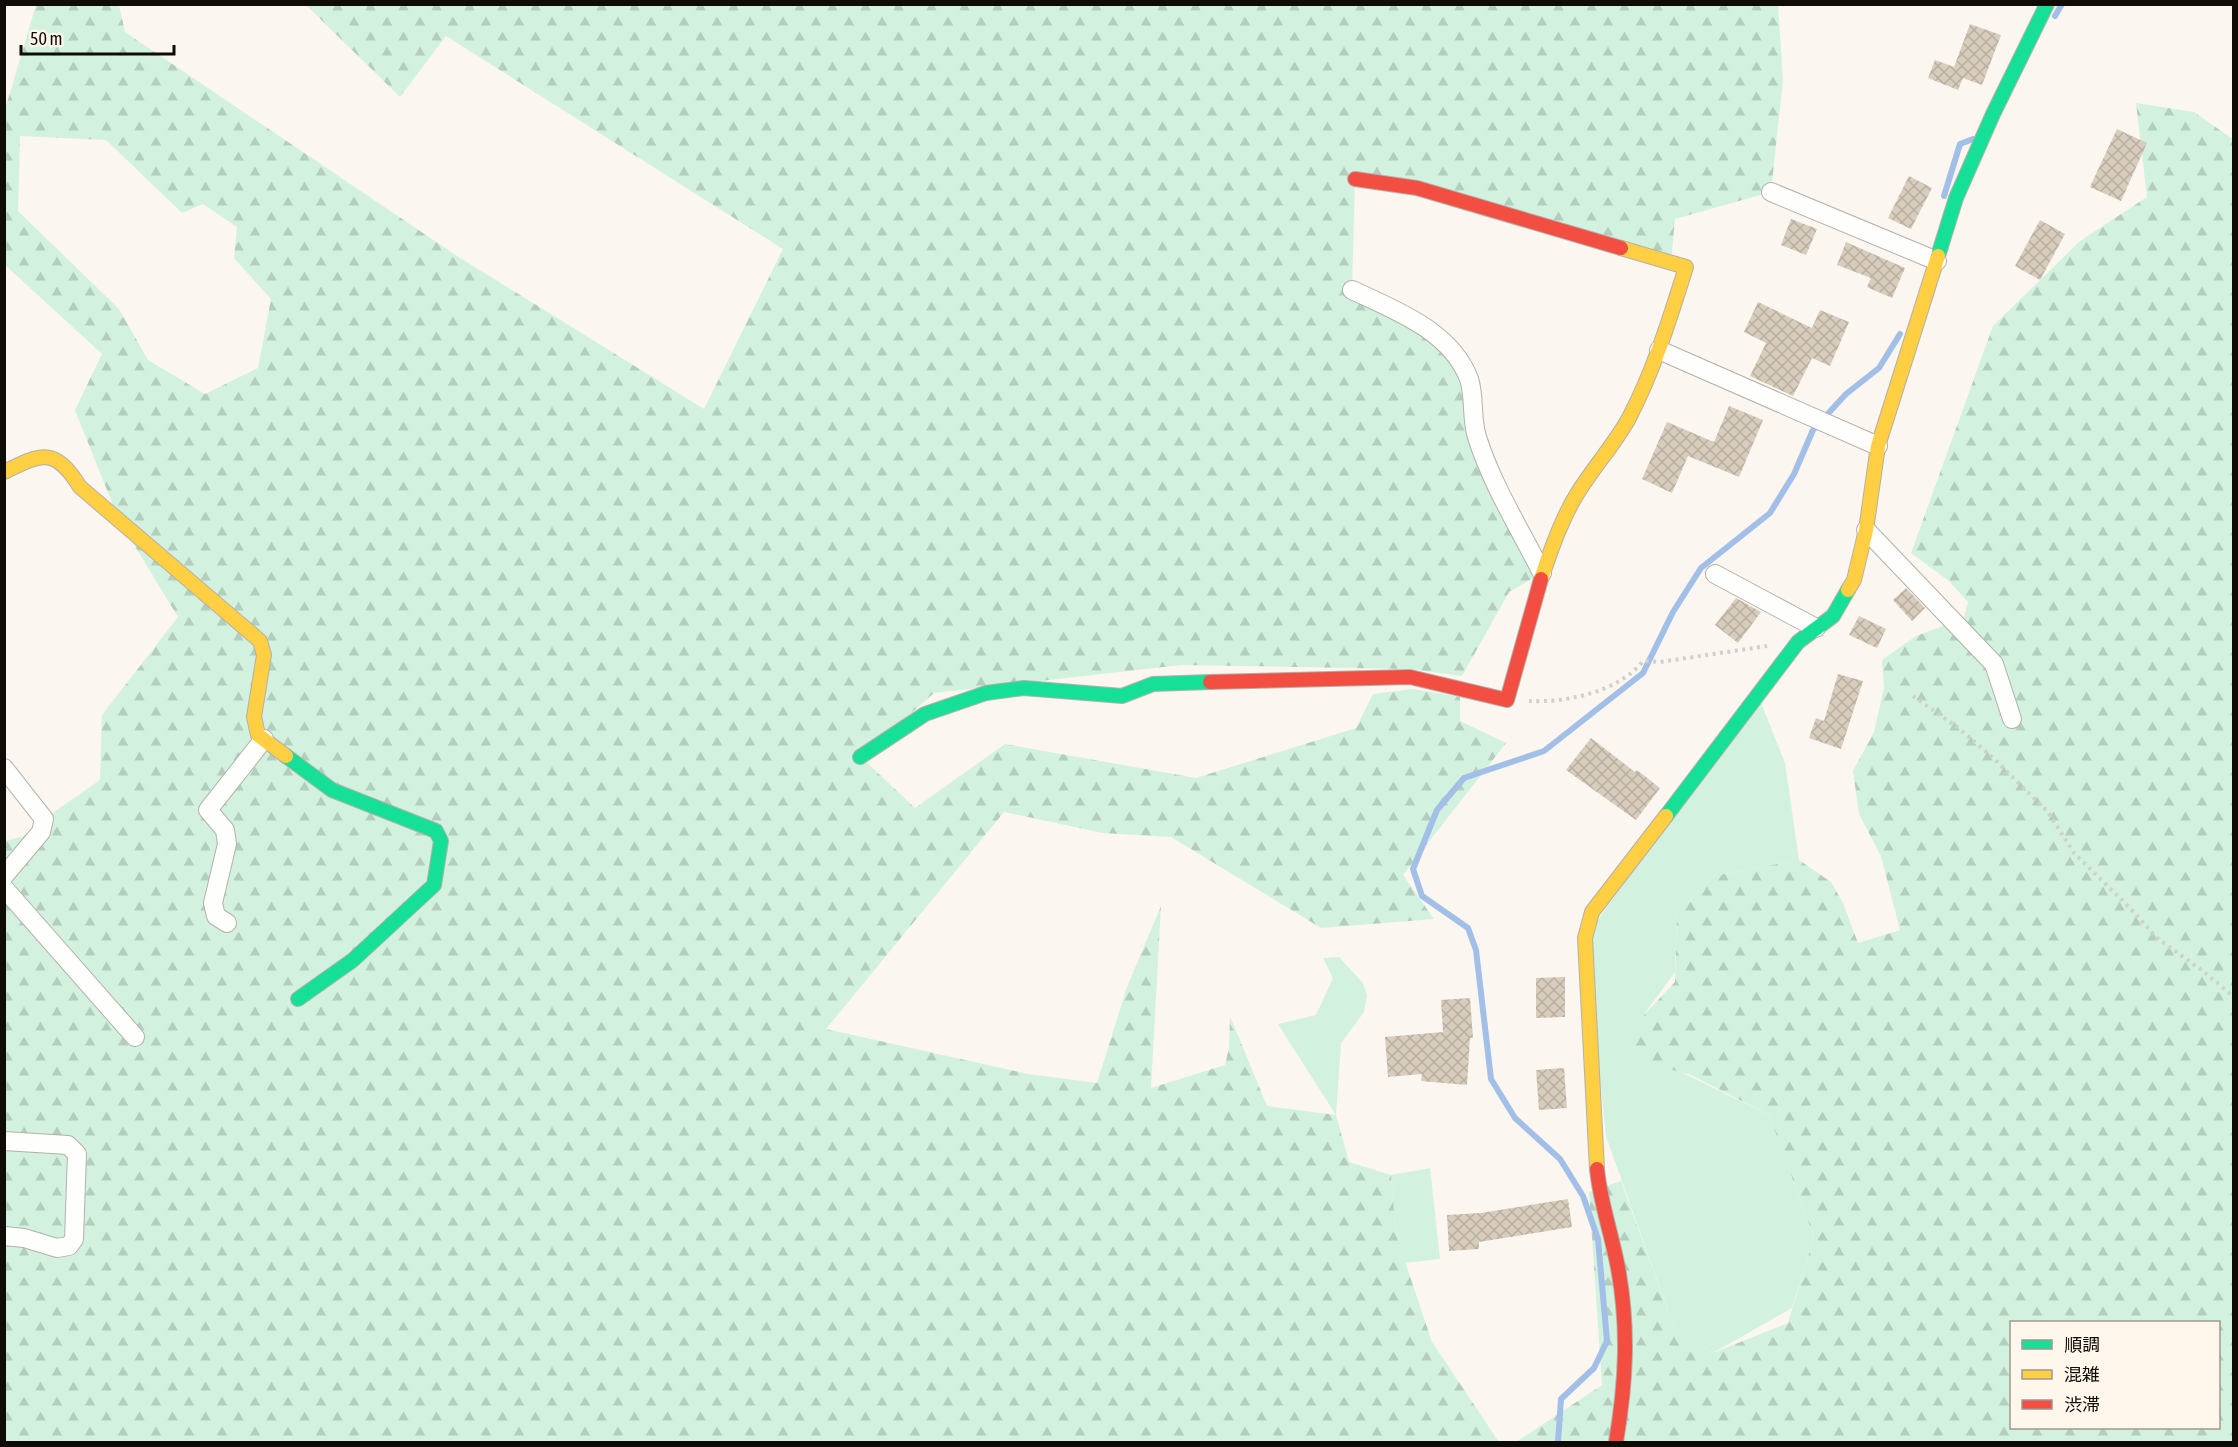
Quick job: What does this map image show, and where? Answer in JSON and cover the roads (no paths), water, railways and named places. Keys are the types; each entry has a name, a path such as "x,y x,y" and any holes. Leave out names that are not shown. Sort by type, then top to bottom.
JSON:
{"street":[{"path":"1616,1443 1624,1393 1625,1325 1618,1269 1597,1172 1585,938 1592,912 1798,642 1833,615 1854,580 1866,530 1878,446 1956,198 1993,114 2047,4"},
{"path":"861,758 925,714 986,693 1024,688 1122,696 1153,684 1410,677 1507,700 1542,573 1569,508 1592,470 1628,419 1659,350 1686,267 1418,188 1355,179"},
{"path":"1772,192 1937,261"},
{"path":"1352,290 1404,314 1438,337 1460,359 1470,381 1476,436 1493,476 1542,573"},
{"path":"1659,350 1878,446"},
{"path":"4,472 26,461 43,456 55,458 69,467 80,487 260,641 264,655 254,717 258,735 332,790 436,831 441,841 435,885 353,960 298,999"},
{"path":"1866,530 1994,664 2012,719"},
{"path":"1715,574 1816,628"},
{"path":"227,923 216,916 213,903 227,844 225,830 208,810 264,739"},
{"path":"4,768 44,819 42,832 4,876"},
{"path":"4,888 135,1037"},
{"path":"4,1141 68,1145 76,1154 74,1239 69,1246 57,1248 24,1238 4,1236"}],"waterway":[{"path":"2055,16 2062,4"},
{"path":"1944,196 1960,144 1973,139"},
{"path":"1558,1442 1561,1399 1594,1368 1607,1341 1598,1239 1583,1196 1560,1159 1515,1118 1491,1079 1476,950 1468,928 1422,896 1413,869 1437,810 1464,778 1544,751 1643,673 1673,612 1701,568 1770,513 1794,474 1813,430 1846,394 1879,368 1900,334"}]}
